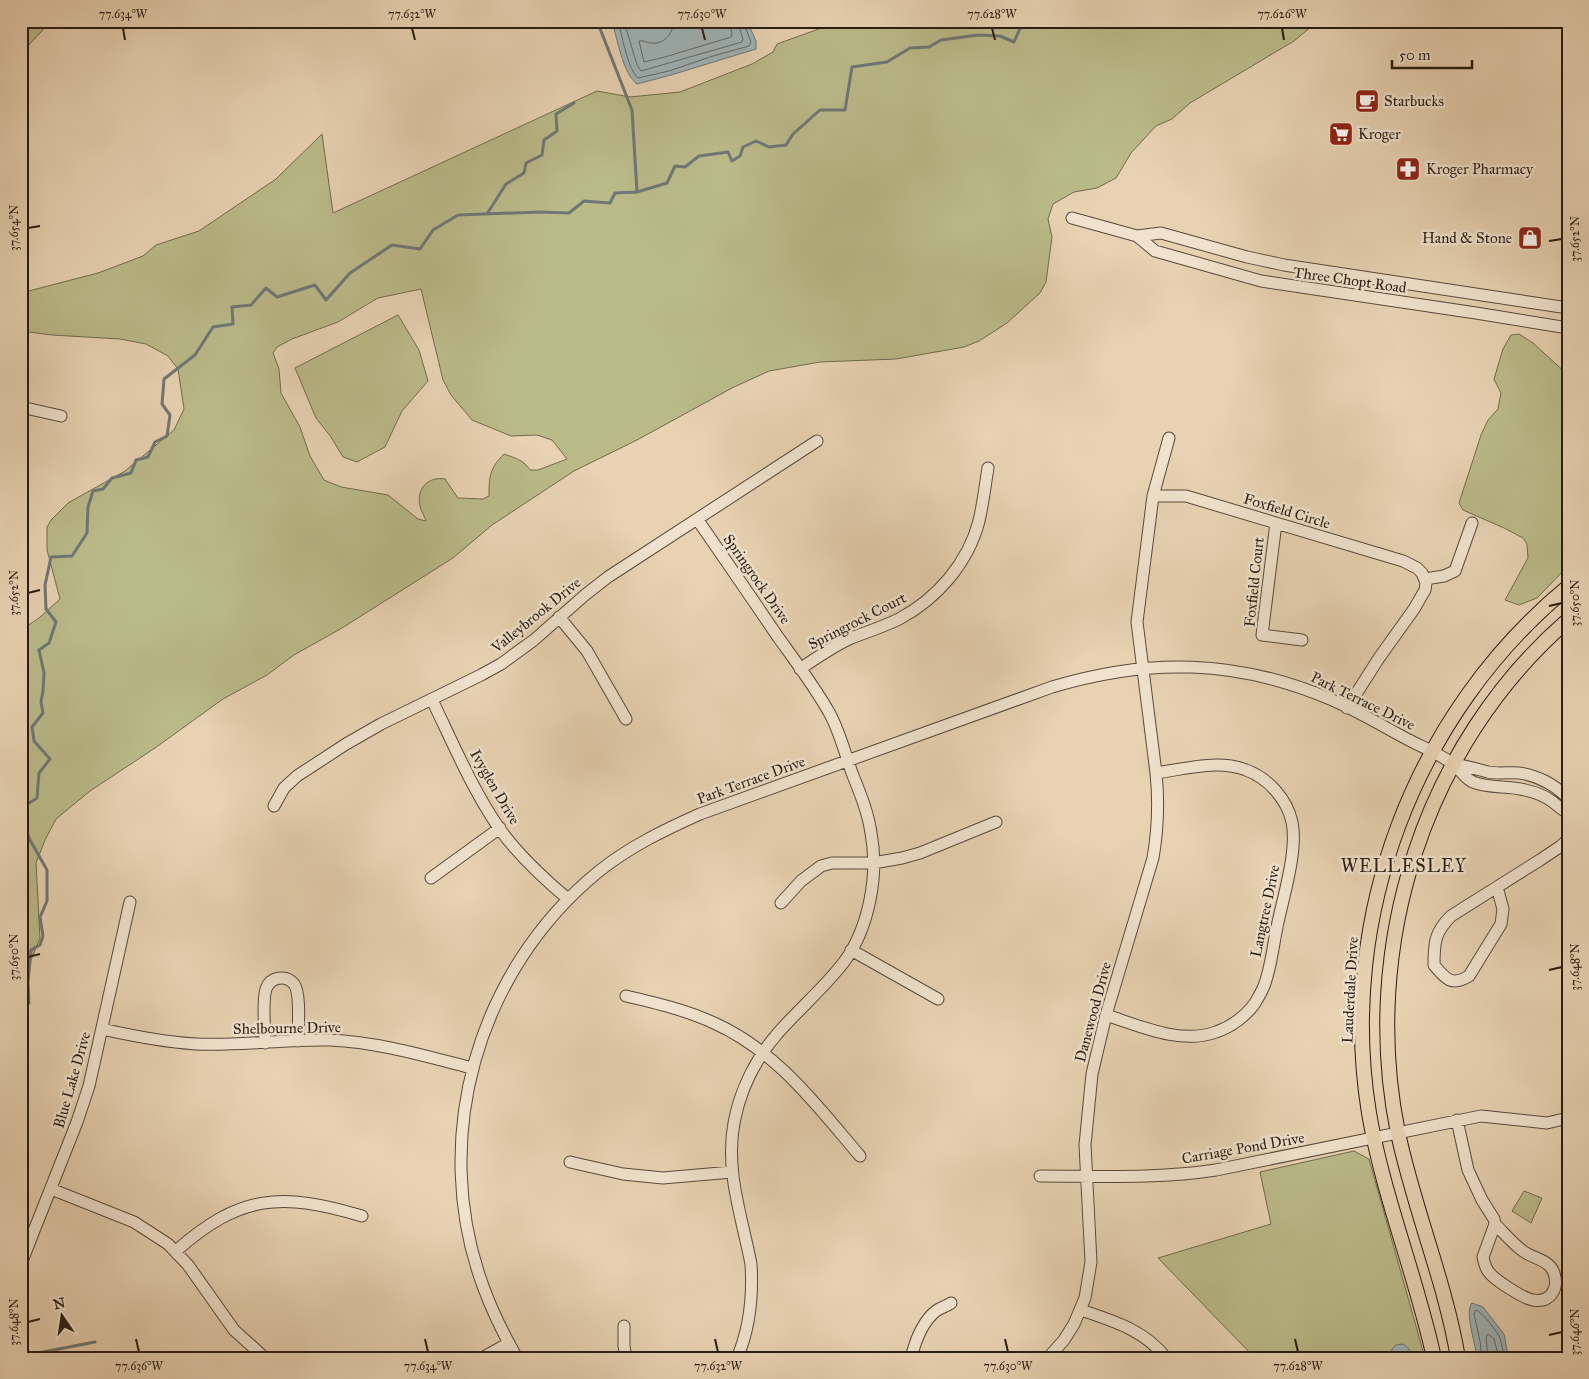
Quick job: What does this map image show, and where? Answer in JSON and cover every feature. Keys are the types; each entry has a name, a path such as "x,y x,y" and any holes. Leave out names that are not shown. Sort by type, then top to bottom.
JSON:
{"main road":[{"name":"Lauderdale Drive","path":"1434,1358 1382,1174 1366,1089 1362,1037 1364,973 1369,931 1377,891 1398,824 1410,793 1449,722 1498,655 1540,611 1568,587"},
{"path":"1458,1358 1448,1311 1398,1133 1389,1076 1387,1032 1388,976 1393,942 1410,865 1436,800 1454,764 1482,715 1512,676 1534,651 1568,620"}],"street":[{"name":"Three Chopt Road","path":"1072,218 1137,236 1161,233 1246,257 1284,265 1568,308"},
{"name":"Three Chopt Road","path":"1137,236 1155,251 1261,281 1319,291 1476,312 1568,328"},
{"path":"21,407 61,416"},
{"path":"1142,668 1137,622 1153,496 1169,438"},
{"name":"Valleybrook Drive","path":"274,806 284,788 297,776 355,739 501,664 534,640 608,577 818,441"},
{"name":"Springrock Court","path":"800,668 849,639 898,620 912,612 941,588 961,562 971,543 981,511 988,468"},
{"name":"Foxfield Circle","path":"1153,496 1186,496 1403,561 1417,568 1425,579"},
{"name":"Springrock Drive","path":"697,519 800,668 830,715 840,735 865,807 871,832 873,863 872,894 861,930 852,950 822,988 777,1033 762,1053 747,1079 741,1096 734,1123 732,1172 749,1254 752,1279 749,1316 737,1358"},
{"name":"Foxfield Court","path":"1276,523 1262,636 1302,640"},
{"path":"1347,708 1379,658 1414,609 1425,590 1425,579 1444,576 1455,571 1472,523"},
{"path":"559,617 591,657 626,719"},
{"name":"Park Terrace Drive","path":"517,1358 508,1343 482,1286 466,1223 462,1186 461,1144 466,1098 472,1068 489,1016 515,966 536,936 568,900 615,859 668,828 700,814 1052,687 1112,672 1142,668 1204,667 1245,673 1305,689 1347,708 1454,764"},
{"name":"Danewood Drive","path":"1048,1358 1064,1340 1081,1310 1085,1298 1091,1262 1085,1145 1092,1074 1106,1015 1153,858 1158,817 1156,773 1142,668"},
{"name":"Ivyglen Drive","path":"432,700 471,779 500,828 548,883 568,900"},
{"path":"1454,764 1488,772 1518,773 1532,776 1551,785 1568,798"},
{"path":"1454,764 1471,782 1493,787 1532,791 1568,813"},
{"name":"Langtree Drive","path":"1106,1015 1172,1035 1187,1037 1203,1036 1216,1032 1238,1020 1255,1003 1264,986 1270,962 1293,841 1292,821 1282,799 1262,778 1233,766 1218,765 1156,773"},
{"path":"781,903 801,881 821,866 832,863 873,863 902,858 920,853 996,822"},
{"path":"431,878 500,828"},
{"path":"1497,887 1504,909 1501,924 1469,976 1461,981 1453,982 1444,977 1434,965 1436,937 1441,926 1451,916 1568,839"},
{"name":"Blue Lake Drive","path":"22,1261 77,1122 89,1086 130,902"},
{"path":"852,950 938,999"},
{"path":"265,1043 266,989 272,981 281,977 291,980 296,988 298,1041"},
{"path":"626,996 693,1014 716,1023 762,1053 782,1068 807,1092 860,1156"},
{"name":"Shelbourne Drive","path":"102,1029 143,1038 198,1044 298,1041 362,1042 472,1068"},
{"name":"Carriage Pond Drive","path":"1040,1176 1192,1174 1481,1116 1547,1122 1568,1118"},
{"path":"1458,1120 1468,1170 1496,1224 1523,1251 1547,1263 1553,1269 1556,1285 1548,1297 1531,1300 1496,1279 1488,1272 1483,1257 1496,1224"},
{"path":"570,1162 623,1174 663,1178 732,1172"},
{"path":"51,1189 134,1222 154,1233 176,1251 188,1265 234,1330 265,1358"},
{"path":"176,1251 217,1218 260,1203 277,1201 313,1203 362,1216"},
{"path":"911,1358 914,1345 931,1317 936,1311 951,1303"},
{"path":"1081,1310 1106,1318 1139,1333 1150,1341 1166,1358"},
{"path":"624,1326 626,1358"},
{"path":"482,1358 508,1343"}],"green space":[{"path":"21,21 51,21 21,51"},
{"path":"841,21 1318,21 1294,41 1190,103 1172,119 1156,126 1131,153 1116,178 1097,188 1074,192 1053,204 1048,219 1052,237 1046,282 1040,293 1007,323 979,341 964,347 896,359 820,362 769,371 732,388 637,440 574,471 492,525 453,558 342,628 294,655 267,675 223,699 155,748 90,791 56,819 36,863 40,938 21,984 21,630 39,618 60,599 47,550 47,527 51,520 68,503 125,471 174,430 184,409 178,369 168,356 146,344 120,339 21,331 21,293 98,273 143,256 156,245 199,231 276,179 322,134 333,213 597,91 630,97 680,92 752,64 773,52 777,44","holes":["421,289 443,380 451,395 472,420 511,436 537,435 552,440 567,459 538,470 530,470 522,462 504,454 491,473 489,496 483,499 458,498 445,479 433,480 425,485 420,494 420,506 426,521 418,519 388,495 341,487 324,480 310,456 300,427 281,393 279,369 273,353 277,347 292,339 338,322 378,298"]},
{"path":"398,315 419,350 428,381 402,411 385,447 357,462 343,457 331,437 316,418 295,368"},
{"path":"1519,334 1533,343 1568,375 1568,566 1537,598 1519,605 1505,600 1528,558 1527,544 1523,538 1463,510 1459,503 1481,435 1488,420 1498,409 1501,393 1494,379 1503,349 1511,335"},
{"path":"1354,1151 1369,1159 1425,1358 1255,1358 1158,1258 1271,1224 1260,1172"},
{"path":"1524,1191 1542,1198 1531,1223 1512,1211"}],"water":[{"path":"612,21 647,21 653,25 658,21 747,21 756,41 756,49 637,84 624,64"},
{"path":"1472,1303 1483,1307 1504,1334 1507,1350 1512,1358 1477,1358 1469,1313"},
{"path":"1403,1344 1411,1353 1411,1358 1391,1358 1392,1349 1396,1345"}],"waterway":[{"path":"597,21 632,110 637,192"},
{"path":"21,808 37,798 39,773 50,759 34,741 32,727 43,713 41,702 44,673 39,650 49,643 56,622 46,609 45,585 51,557 72,556 87,533 88,507 93,491 103,489 112,478 131,473 136,460 148,457 155,442 167,436 170,415 162,404 164,379 195,355 213,327 233,324 232,307 251,305 266,288 277,297 315,285 326,300 350,273 392,245 420,249 433,230 458,215 539,212 569,213 584,201 610,203 615,193 637,192 667,183 675,166 685,167 699,156 728,152 732,161 740,156 743,147 756,141 769,147 786,145 793,134 820,110 845,110 852,67 887,62 910,48 929,47 941,40 978,35 1000,36 1014,42 1022,24 1028,21"},
{"path":"487,214 506,184 524,173 526,163 542,155 544,140 557,131 556,114 574,103"},
{"path":"21,819 30,840 47,870 47,901 40,917 43,936 40,945 31,950 28,982 29,1003 22,1008 21,1018"},
{"path":"21,1352 38,1353 95,1342"}],"place":[{"name":"Starbucks","path":"1367,101"},
{"name":"Kroger","path":"1341,134"},
{"name":"Kroger Pharmacy","path":"1408,169"},
{"name":"Hand & Stone","path":"1530,238"}],"district":[{"name":"WELLESLEY","path":"1404,866"}]}
